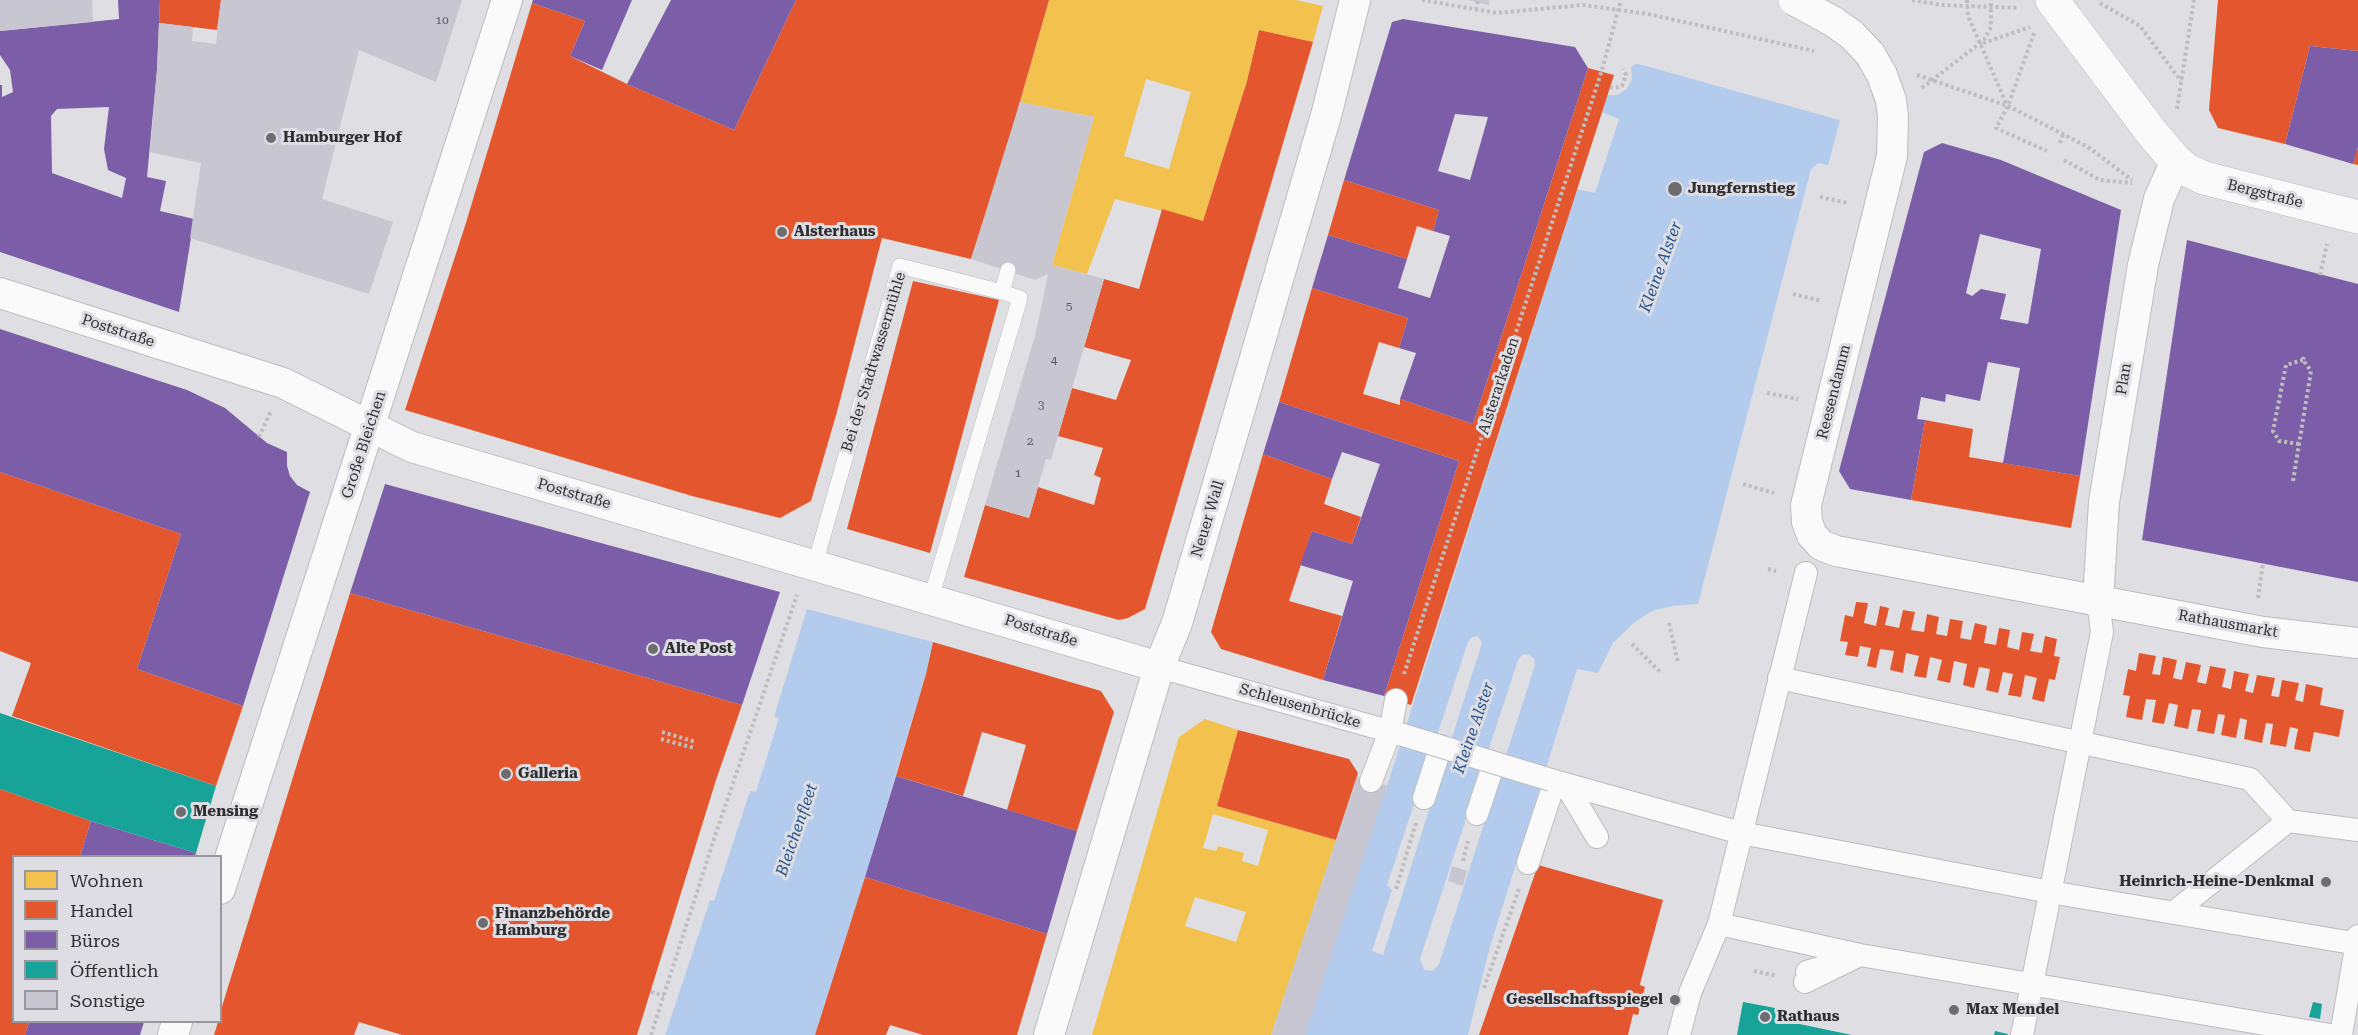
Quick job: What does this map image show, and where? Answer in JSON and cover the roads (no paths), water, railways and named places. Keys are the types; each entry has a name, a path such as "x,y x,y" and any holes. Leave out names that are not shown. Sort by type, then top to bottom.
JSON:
{"street":[{"name":"Große Bleichen","path":"222,883 507,0"},
{"name":"Neuer Wall","path":"1049,1035 1159,667 1177,623 1247,388 1327,112 1355,0"},
{"name":"Reesendamm","path":"1794,0 1834,22 1852,35 1870,54 1882,75 1891,100 1894,127 1892,156 1806,505 1807,522 1812,535 1821,545 1836,551 2098,601"},
{"path":"2050,12 2176,161"},
{"name":"Bergstraße","path":"2176,161 2204,178 2358,217"},
{"name":"Plan","path":"2098,601 2104,502 2143,266 2159,199 2176,161"},
{"name":"Poststraße","path":"0,293 283,383 412,447 1159,667"},
{"path":"1679,1035 1690,993 1719,924 1806,573"},
{"path":"2022,1035 2102,632 2098,601"},
{"name":"Rathausmarkt","path":"2098,601 2262,632 2358,644"},
{"name":"Schleusenbrücke","path":"1159,667 1741,833 2050,892 2357,941"},
{"path":"1779,678 2250,779 2288,821 2358,830"},
{"path":"1371,781 1396,733 1396,700"},
{"path":"1424,798 1441,746"},
{"path":"1476,814 1494,763"},
{"path":"1557,782 1597,837"},
{"path":"1525,870 1557,782"},
{"path":"2173,913 2288,821"},
{"path":"1719,924 1860,955 2032,984 2244,1028 2330,1035"},
{"path":"2341,1035 2357,941"},
{"path":"1806,977 1860,955"}],"lane":[{"name":"Bei der Stadtwassermühle","path":"811,564 900,266 1002,292"},
{"path":"931,598 1020,298 1002,292 1008,270"}],"water":[{"name":"Kleine Alster","path":"1887,0 1840,120 1828,165 1818,163 1811,169 1698,604 1672,606 1652,611 1635,622 1613,643 1598,673 1577,669 1489,950 1468,1035 1298,1035 1387,786 1577,189 1595,193 1619,119 1602,112 1607,95 1617,95 1627,89 1632,79 1631,67 1641,61","holes":["1478,636 1482,643 1383,955 1372,951 1392,890 1387,885 1468,642 1472,637","1529,654 1534,658 1535,665 1439,964 1433,971 1424,970 1420,959 1518,660 1522,655"]},
{"name":"Bleichenfleet","path":"807,609 933,642 926,674 815,1035 665,1035 710,900 714,901 750,791 756,792 779,718 774,717"}],"place":[{"name":"Hamburger Hof","path":"271,138"},
{"name":"Jungfernstieg","path":"1675,189"},
{"name":"Alsterhaus","path":"782,232"},
{"name":"Alte Post","path":"653,649"},
{"name":"Galleria","path":"506,774"},
{"name":"Mensing","path":"181,812"},
{"name":"Heinrich-Heine-Denkmal","path":"2326,882"},
{"name":"Finanzbehörde Hamburg","path":"483,923"},
{"name":"Gesellschaftsspiegel","path":"1675,1000"},
{"name":"Max Mendel","path":"1954,1010"},
{"name":"Rathaus","path":"1765,1017"}]}
